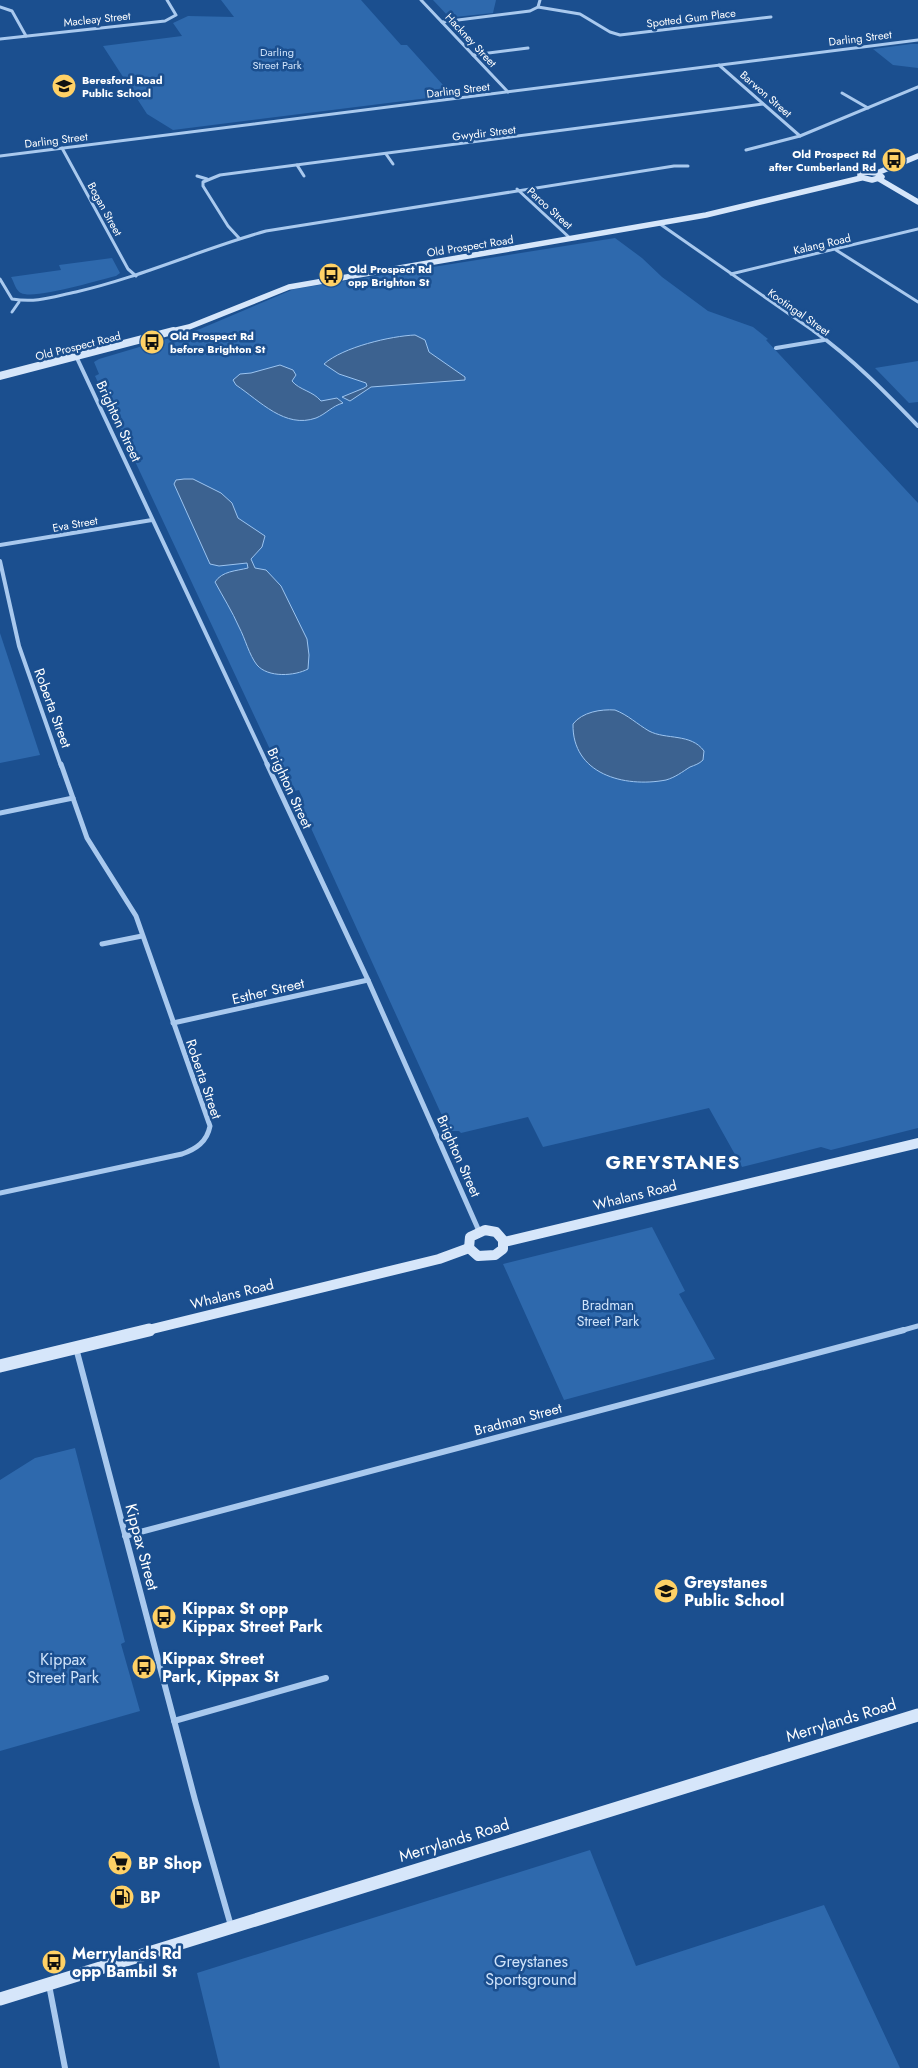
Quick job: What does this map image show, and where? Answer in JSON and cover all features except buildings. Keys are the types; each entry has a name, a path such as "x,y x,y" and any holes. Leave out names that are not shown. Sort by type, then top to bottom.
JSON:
{"main road":[{"path":"878,176 918,156"},
{"path":"878,176 918,202"},
{"name":"Old Prospect Road","path":"0,376 189,327 289,287 724,212 861,178 878,176"},
{"name":"Whalans Road","path":"504,1242 918,1143"},
{"path":"479,1231 496,1232 504,1242 500,1252 490,1257 478,1256 469,1248 470,1237 479,1231"},
{"name":"Whalans Road","path":"0,1366 439,1259 469,1248"},
{"name":"Merrylands Road","path":"0,1999 918,1715"}],"street":[{"name":"Macleay Street","path":"0,39 165,21 176,15 167,0"},
{"name":"Hackney Street","path":"421,0 508,92"},
{"path":"442,22 527,12 538,7 540,0"},
{"path":"0,7 12,11 26,36"},
{"name":"Spotted Gum Place","path":"538,7 584,15 612,36 771,17"},
{"name":"Darling Street","path":"0,156 918,40"},
{"path":"473,55 528,48"},
{"name":"Barwon Street","path":"719,65 800,136"},
{"path":"746,150 800,136 918,87"},
{"path":"842,93 868,108"},
{"name":"Gwydir Street","path":"197,176 207,179 297,165 763,104"},
{"name":"Bogan Street","path":"62,148 128,269 136,276"},
{"path":"386,154 393,164"},
{"path":"297,165 304,176"},
{"path":"0,280 9,297 19,302 32,302 136,276 239,238 279,228 401,211 517,189 674,166 688,166"},
{"path":"207,179 203,182 203,186 228,226 239,238"},
{"name":"Paroo Street","path":"517,189 571,239"},
{"name":"Kootingal Street","path":"660,224 842,351 868,374 918,426"},
{"name":"Kalang Road","path":"731,274 918,229"},
{"path":"836,250 918,302"},
{"path":"12,312 19,302"},
{"path":"776,348 824,340"},
{"name":"Brighton Street","path":"76,356 368,980 479,1231"},
{"name":"Eva Street","path":"0,546 152,520"},
{"name":"Roberta Street","path":"0,565 18,646 87,838 134,912 208,1119 210,1132 203,1142 182,1154 0,1193"},
{"path":"0,812 73,798"},
{"path":"102,944 142,936"},
{"name":"Esther Street","path":"173,1023 368,980"},
{"name":"Bradman Street","path":"125,1536 918,1326"},
{"name":"Kippax Street","path":"76,1347 174,1721 232,1926"},
{"path":"174,1721 326,1678"},
{"path":"49,1984 65,2068"}],"green space":[{"name":"Darling Street Park","path":"221,0 361,0 401,45 407,45 452,95 173,130 147,114 103,46 182,36 173,23 188,16 234,17"},
{"path":"433,0 496,0 493,13 455,17 448,16"},
{"path":"918,44 918,68 893,65 873,49"},
{"path":"615,238 642,258 662,277 708,311 753,327 768,339 766,340 918,503 918,1128 831,1150 821,1147 742,1167 709,1108 543,1147 528,1117 461,1133 459,1131 449,1131 300,804 304,802 299,790 290,792 95,376 99,374 94,362 99,359 200,329 294,289"},
{"path":"112,258 120,273 116,276 52,292 39,294 21,293 16,288 11,277 61,270 59,265"},
{"path":"918,361 918,402 909,403 875,368"},
{"path":"0,633 40,755 0,763"},
{"name":"Bradman Street Park","path":"652,1227 685,1291 679,1294 715,1359 564,1400 503,1264"},
{"name":"Kippax Street Park","path":"75,1448 125,1642 121,1644 140,1711 0,1751 0,1480 35,1458"},
{"name":"Greystanes Sportsground","path":"590,1850 636,1966 824,1905 900,2068 220,2068 197,1973"}],"shaded area":[{"path":"415,335 425,340 429,352 465,377 465,380 371,387 350,401 342,397 364,388 367,386 366,383 339,374 324,364 343,352 355,348 393,338"},
{"path":"280,365 293,370 296,375 292,381 298,387 321,401 337,398 343,403 316,418 294,420 273,412 236,385 233,380 240,374"},
{"path":"193,479 221,493 232,503 238,518 265,536 262,547 251,559 255,568 266,570 281,586 307,639 308,669 296,673 275,674 262,669 254,661 241,631 215,582 225,574 248,568 247,563 219,566 210,564 174,484 176,480"},
{"path":"615,710 656,734 685,739 699,745 704,751 703,760 666,780 634,782 603,774 591,766 581,755 575,741 573,724 581,717 592,712"}],"place":[{"name":"Beresford Road Public School","path":"64,86"},
{"name":"Old Prospect Rd after Cumberland Rd","path":"894,160"},
{"name":"Old Prospect Rd opp Brighton St","path":"331,275"},
{"name":"Old Prospect Rd before Brighton St","path":"152,342"},
{"name":"Greystanes Public School","path":"666,1591"},
{"name":"Kippax St opp Kippax Street Park","path":"164,1617"},
{"name":"Kippax Street Park, Kippax St","path":"144,1667"},
{"name":"BP Shop","path":"120,1863"},
{"name":"BP","path":"122,1897"},
{"name":"Merrylands Rd opp Bambil St","path":"54,1962"}],"district":[{"name":"GREYSTANES","path":"673,1162"}]}
